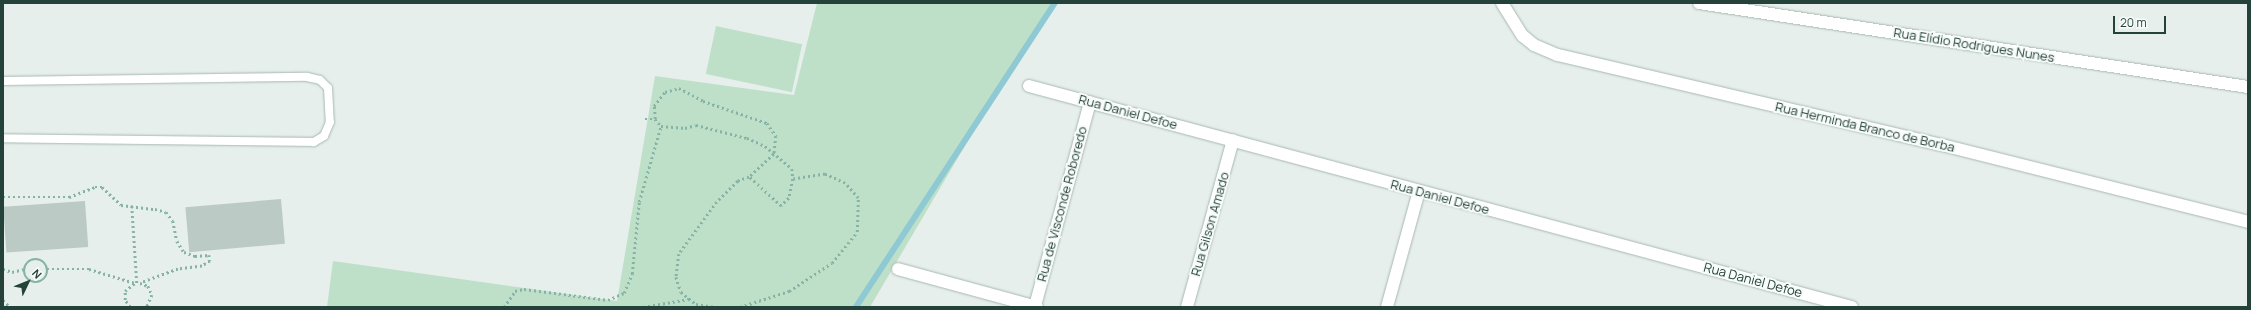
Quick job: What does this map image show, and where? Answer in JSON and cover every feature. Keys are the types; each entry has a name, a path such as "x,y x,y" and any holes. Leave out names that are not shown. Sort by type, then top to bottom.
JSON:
{"street":[{"name":"Rua Herminda Branco de Borba","path":"1502,3 1524,36 1534,45 1558,55 1942,145 2248,222"},
{"name":"Rua Elídio Rodrigues Nunes","path":"1699,3 2248,87"},
{"name":"Rua Daniel Defoe","path":"1029,86 1233,140 1828,304 1852,307"},
{"name":"Rua de Visconde Roboredo","path":"1036,307 1090,102"},
{"name":"Rua Gilson Amado","path":"1187,307 1233,140"},
{"path":"1387,307 1419,191"},
{"path":"898,268 1036,307"}],"lane":[{"path":"3,80 307,77 320,80 328,88 330,122 324,136 314,142 3,138"}],"path":[{"path":"655,120 654,106 666,92 678,88 703,101 768,123 776,136 774,154 749,177 738,181 717,202 679,254 676,277 681,292 696,304 714,307"},
{"path":"645,119 655,120 661,126 685,128 696,125 747,138 765,146 792,169 793,179 789,198 781,206 749,177"},
{"path":"504,307 515,291 524,289 608,300 624,293 632,274 642,189 661,126"},
{"path":"740,307 789,291 832,263 857,232 858,198 845,183 825,174 793,179"},
{"path":"3,197 69,197 95,187 102,187 122,205 166,212 173,221 176,241 184,252 195,256 210,255 210,261 202,266 178,269 137,283 125,291 125,300 130,307"},
{"path":"132,206 137,283"},
{"path":"36,260 43,263 47,269 44,280 34,283 25,276 24,269 28,262 36,260"},
{"path":"3,269 12,272 24,269"},
{"path":"47,269 89,269 148,286 152,295 147,307"},
{"path":"642,307 690,299"},
{"path":"3,300 10,307"}],"green space":[{"path":"817,3 1056,3 979,122 870,307 327,307 333,261 617,301 655,76 794,95"},
{"path":"716,26 802,44 792,92 706,74"}],"building":[{"path":"281,199 285,244 189,252 185,207"},
{"path":"85,201 88,247 6,253 3,207"}],"waterway":[{"path":"856,307 1055,3"}]}
